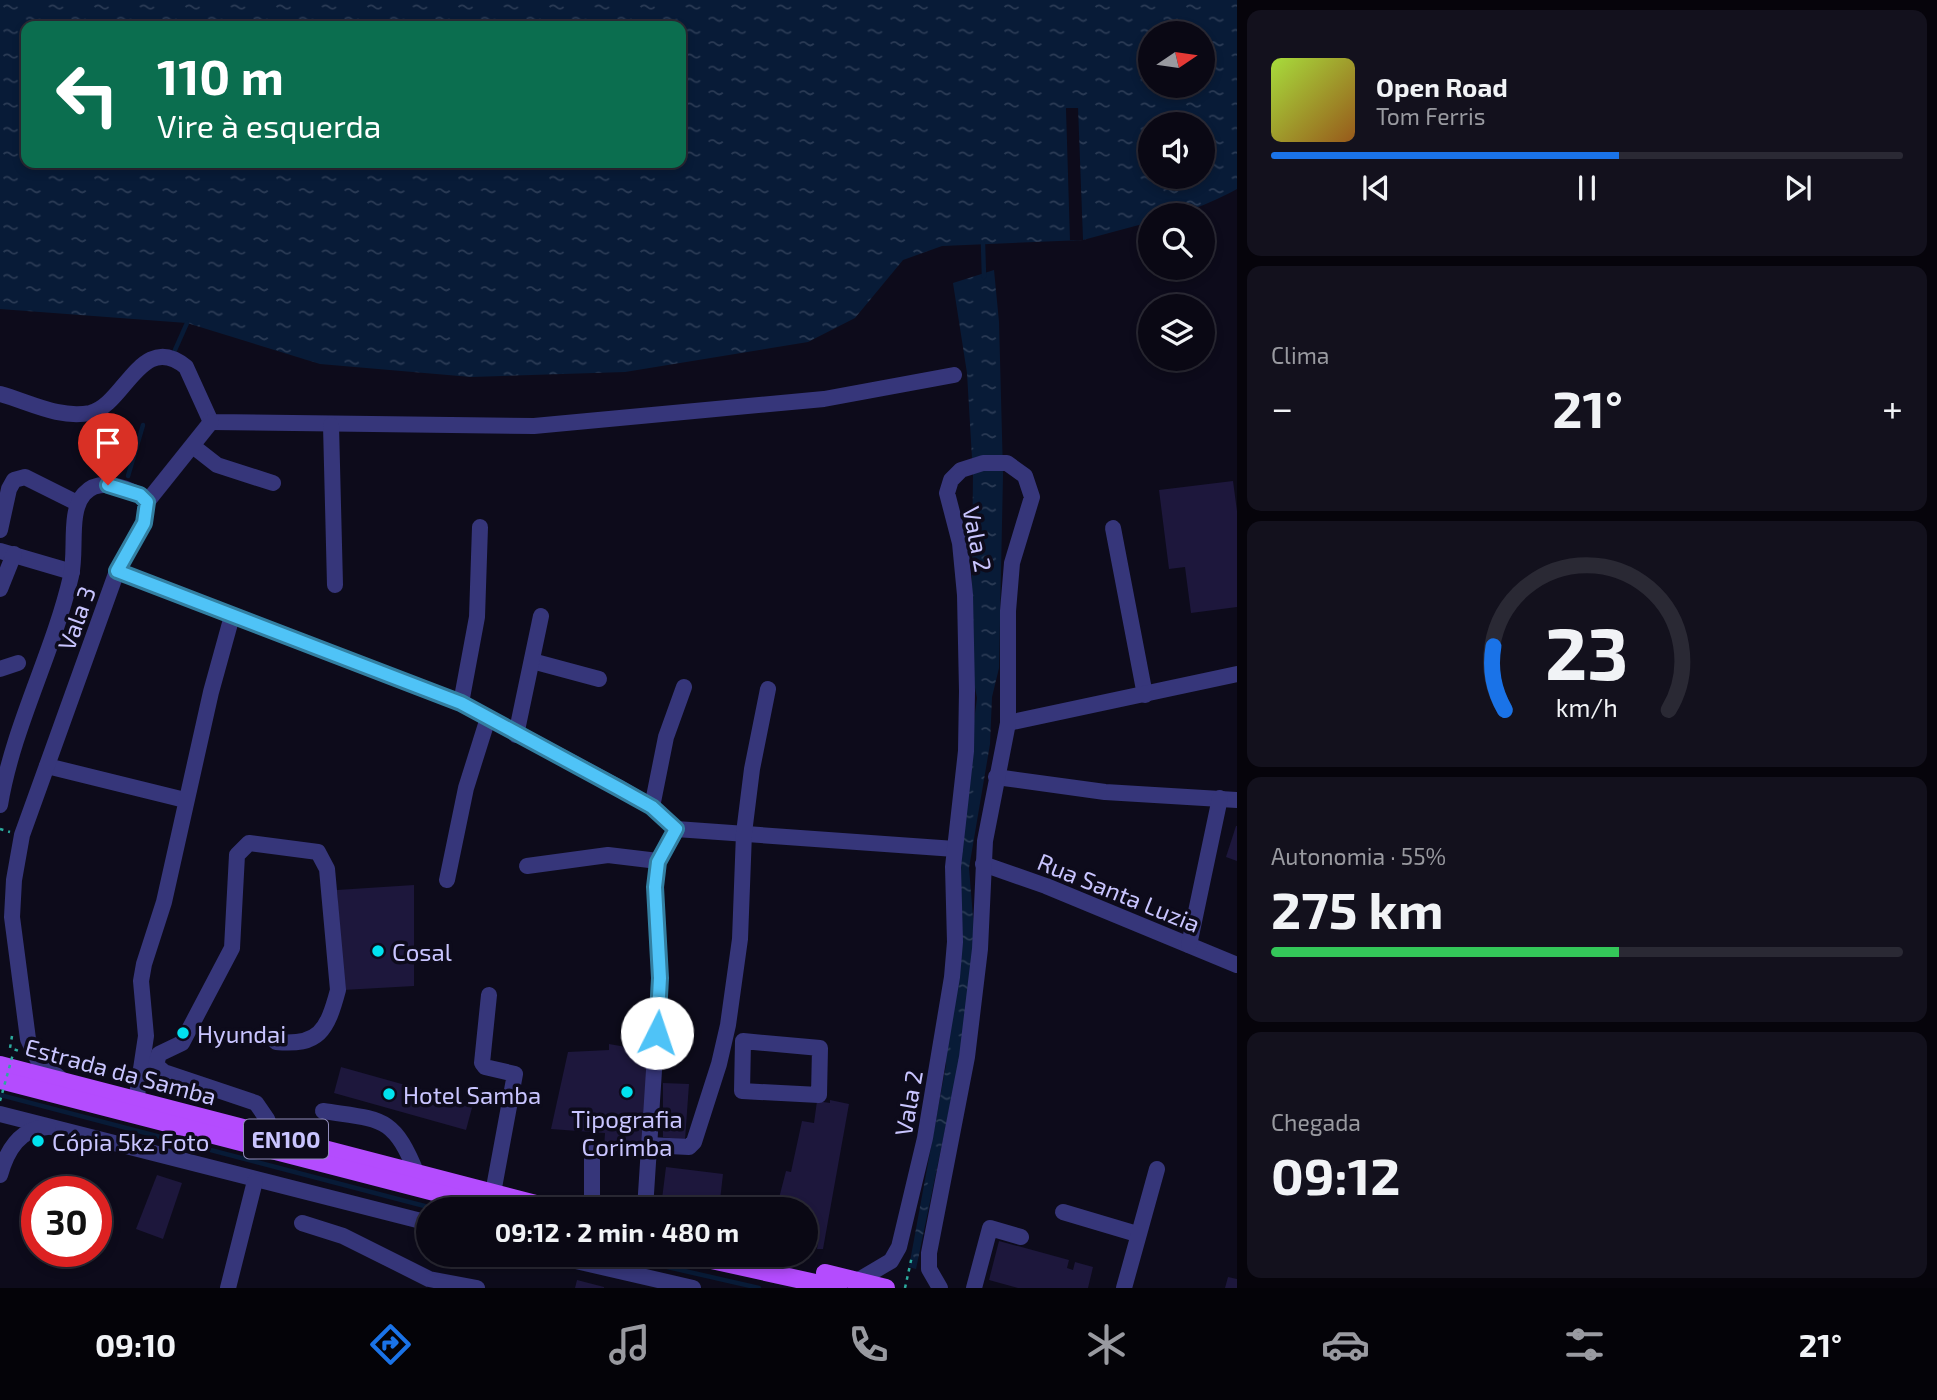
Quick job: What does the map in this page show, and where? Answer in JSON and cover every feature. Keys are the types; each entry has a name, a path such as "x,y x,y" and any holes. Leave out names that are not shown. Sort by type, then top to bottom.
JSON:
{"main road":[{"name":"Estrada da Samba","path":"6,1060 66,1084 417,1174 485,1197"},
{"name":"Estrada da Samba","path":"0,1080 481,1197"},
{"path":"743,1267 838,1288"},
{"path":"797,1267 886,1288"}],"street":[{"path":"0,394 50,411 91,413 117,397 137,366 160,358 179,362 186,367 211,422"},
{"path":"211,422 242,420 331,425 534,426 824,399 954,375"},
{"path":"0,530 9,489 14,480 25,477 77,503 87,491 98,486 114,486 143,498 194,447 211,422"},
{"path":"331,425 335,585"},
{"path":"194,447 217,465 273,483"},
{"name":"Vala 2","path":"857,1281 891,1261 899,1247 925,1138 952,977 955,849 966,751 965,595 960,542 947,493 951,480 961,470 983,463 1007,463 1025,476 1032,497 1012,563 1008,611 1009,723 996,777 983,864 980,949 967,1057 929,1254 929,1269 940,1288"},
{"name":"Vala 3","path":"66,1084 37,1058 28,1039 12,917 14,880 22,835 117,571 144,523 143,498"},
{"name":"Vala 3","path":"0,805 10,758 65,603 72,572 77,503"},
{"path":"461,703 477,617 480,527"},
{"path":"1113,528 1145,695"},
{"path":"0,589 7,552 72,572"},
{"path":"117,571 461,703 652,807 676,829 955,849"},
{"path":"136,1102 146,1036 141,981 164,902 186,800 232,616"},
{"path":"516,734 541,616"},
{"path":"532,661 599,679"},
{"path":"0,669 18,663"},
{"path":"1009,723 1237,674"},
{"path":"652,807 666,737 684,687"},
{"path":"649,1145 682,1148 694,1142 721,1056 740,939 744,833 751,769 768,689"},
{"path":"447,880 466,789 488,718"},
{"path":"47,766 186,800"},
{"path":"996,777 1118,793 1237,800"},
{"path":"1189,945 1220,798"},
{"path":"646,1197 660,978 655,887 658,862 676,829"},
{"path":"273,1136 256,1103 164,1072 156,1065 159,1054 182,1043 211,982 232,948 237,855 250,843 318,852 327,869 338,990 335,1003 317,1036 309,1042 276,1042"},
{"path":"527,866 608,855 658,862"},
{"name":"Rua Santa Luzia","path":"983,864 1237,965"},
{"path":"489,995 482,1063 485,1067 513,1071 515,1078 498,1197"},
{"path":"743,1041 820,1048 819,1096 742,1091 743,1059 743,1041"},
{"path":"721,1056 743,1059"},
{"path":"1,1110 255,1181 416,1220"},
{"path":"323,1111 386,1124 399,1135 417,1174"},
{"path":"0,1175 9,1150 21,1135 37,1127 52,1126"},
{"path":"592,1153 592,1197"},
{"path":"1124,1288 1157,1169"},
{"path":"228,1288 255,1181"},
{"path":"1063,1212 1138,1234"},
{"path":"302,1223 343,1236 442,1285 477,1288"},
{"path":"974,1288 990,1228 1021,1237"},
{"path":"602,1267 693,1288"}],"path":[{"path":"1,1110 6,1060"},
{"path":"905,1288 910,1269"}],"water":[{"path":"0,0 1237,0 1237,189 1216,200 1208,203 1138,203 1138,225 1083,240 942,246 903,260 855,318 808,342 625,372 471,377 320,364 187,323 0,309"},
{"path":"994,270 999,322 1003,474 999,668 992,697 990,744 969,868 975,942 958,1067 916,1269 909,1267 946,1065 945,1024 955,869 977,698 971,667 973,475 967,373 953,283"}],"pier":[{"path":"1066,108 1078,108 1083,240 1070,240"}],"building":[{"path":"1233,481 1237,511 1237,607 1191,613 1185,567 1169,569 1159,490"},
{"path":"1237,826 1237,861 1226,857"},
{"path":"414,885 414,986 343,990 337,890"},
{"path":"609,1044 649,1051 643,1155 604,1149 605,1133 551,1129 568,1052 609,1050"},
{"path":"341,1067 473,1104 466,1130 334,1093"},
{"path":"663,1083 689,1084 685,1140 663,1137"},
{"path":"830,1100 849,1104 823,1249 818,1249 818,1197 779,1197 786,1171 791,1172 802,1121 814,1123 817,1101 830,1103"},
{"path":"666,1167 723,1174 720,1197 662,1197"},
{"path":"157,1175 182,1183 163,1239 136,1229"},
{"path":"999,1241 1069,1260 1067,1268 1073,1270 1075,1262 1093,1267 1088,1288 1018,1288 989,1280"},
{"path":"1228,1277 1237,1279 1237,1288 1225,1288"},
{"path":"577,1280 604,1287 604,1288 575,1288"}],"waterway":[{"path":"983,243 984,277"},
{"path":"175,350 187,323"},
{"path":"128,476 143,425"},
{"path":"0,1095 416,1204"},
{"path":"667,1267 759,1288"}],"place":[{"name":"Cosal","path":"378,951"},
{"name":"Hyundai","path":"183,1033"},
{"name":"Tipografia Corimba","path":"627,1092"},
{"name":"Hotel Samba","path":"389,1094"},
{"name":"Cópia 5kz Foto","path":"38,1141"}],"route":[{"path":"108,485 140,495 147,502 144,523 124,553 117,571 327,653 414,682 461,703 652,807 676,829 658,862 655,887 660,978 657,1033"}]}
